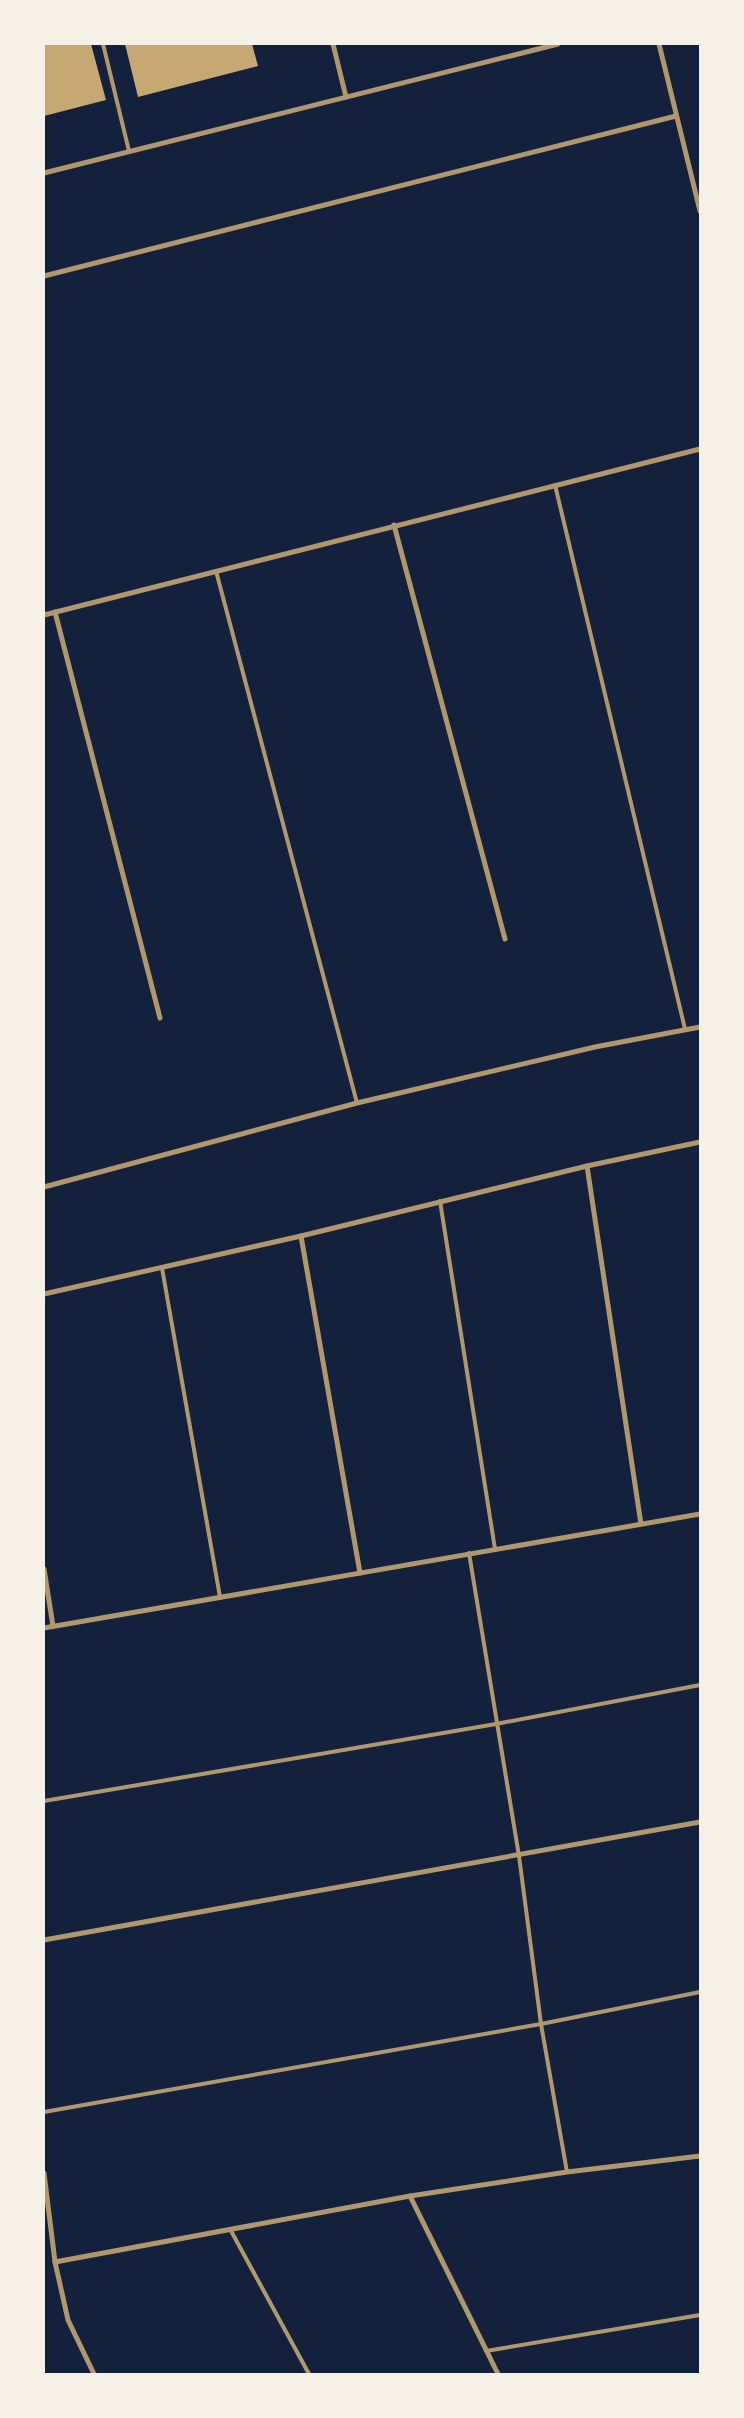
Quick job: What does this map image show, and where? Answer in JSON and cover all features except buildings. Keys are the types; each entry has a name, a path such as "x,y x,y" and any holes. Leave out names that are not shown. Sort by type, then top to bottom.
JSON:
{"street":[{"path":"333,44 346,97"},
{"path":"44,173 558,44"},
{"path":"659,44 700,211"},
{"path":"44,276 676,116"},
{"path":"44,615 700,449"},
{"path":"394,525 505,939"},
{"path":"55,612 160,1018"},
{"path":"44,1187 357,1102 596,1047 700,1027"},
{"path":"44,1294 300,1236 587,1166 700,1142"},
{"path":"587,1166 641,1524"},
{"path":"300,1236 360,1573"},
{"path":"44,1628 700,1514"},
{"path":"44,1569 52,1626"},
{"path":"44,1940 700,1822"},
{"path":"55,2262 410,2196 567,2172 700,2156"},
{"path":"44,2173 55,2262 68,2320 94,2374"},
{"path":"410,2196 498,2374"}],"lane":[{"path":"103,44 129,151"},
{"path":"555,485 685,1029"},
{"path":"216,571 357,1102"},
{"path":"440,1201 495,1549"},
{"path":"162,1268 220,1597"},
{"path":"469,1553 519,1856 541,2024 567,2172"},
{"path":"44,1801 496,1724 700,1685"},
{"path":"44,2112 541,2024 700,1992"},
{"path":"230,2229 309,2374"},
{"path":"486,2351 700,2315"}]}
